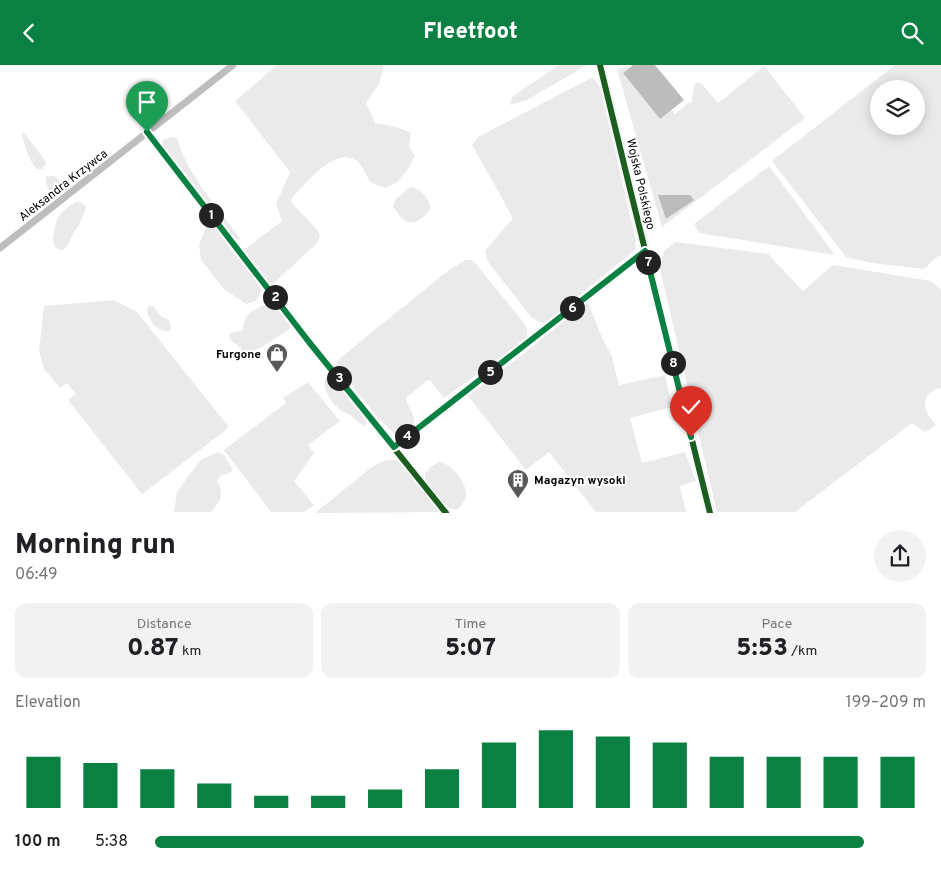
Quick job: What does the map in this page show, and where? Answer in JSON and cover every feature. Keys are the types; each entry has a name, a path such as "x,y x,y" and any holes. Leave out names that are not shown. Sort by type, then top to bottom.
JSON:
{"street":[{"name":"Aleksandra Krzywca","path":"0,248 233,65"},
{"name":"Wojska Polskiego","path":"600,65 710,513"},
{"path":"147,132 309,342 446,513"},
{"path":"394,447 645,251"}],"shaded area":[{"path":"277,65 384,65 379,84 366,103 375,123 397,127 411,133 409,147 415,155 408,169 396,183 385,188 372,183 358,162 347,157 329,163 320,169 292,198 291,202 318,231 320,237 316,244 273,284 268,283 245,255 245,249 282,221 276,204 290,172 235,101"},
{"path":"559,65 587,65 527,100 510,105 512,97"},
{"path":"633,65 655,65 684,100 660,119 623,73"},
{"path":"895,65 941,65 941,256 938,256 924,269 871,263 846,257 772,161 870,85 870,135 925,135 925,80 876,80"},
{"path":"629,66 623,73 660,119 671,110 675,114 689,102 691,104 696,83 701,83 718,103 764,66 805,118 662,227 617,69"},
{"path":"593,77 600,87 636,241 635,250 544,324 532,318 488,262 485,251 513,218 472,145 478,137"},
{"path":"22,133 26,135 46,162 42,169 37,169 32,162"},
{"path":"172,137 177,138 181,151 195,177 240,239 236,241 163,148 163,140"},
{"path":"83,166 88,166 90,170 88,173 61,194 52,193 47,186 46,176 55,176 63,183"},
{"path":"769,166 835,255 699,233 694,224"},
{"path":"410,187 417,189 423,194 430,204 428,212 418,221 413,222 405,221 393,206 396,199"},
{"path":"658,195 690,195 694,200 666,219"},
{"path":"77,202 83,203 86,208 80,223 67,247 62,250 56,248 53,239 58,218 67,208"},
{"path":"207,225 213,226 254,276 262,290 256,301 246,304 224,289 201,260 199,245"},
{"path":"675,242 768,254 803,291 833,265 931,281 941,290 941,388 929,394 925,407 936,425 925,432 912,423 795,512 717,512 660,269 664,251"},
{"path":"466,260 471,260 475,263 524,323 527,336 524,341 444,398 430,380 426,381 406,398 414,423 396,435 378,418 336,366 339,359 450,269"},
{"path":"114,300 137,312 228,426 226,430 142,494 68,400 76,394 67,383 60,388 44,369 39,351 44,306"},
{"path":"588,302 612,357 619,385 665,375 672,407 630,418 642,463 685,452 696,481 680,486 686,512 596,512 549,452 526,470 468,396"},
{"path":"271,304 277,308 291,327 256,349 249,357 244,358 241,355 241,348 231,341 230,333 243,330 245,319 251,312"},
{"path":"149,306 153,306 162,317 169,320 170,331 161,330 154,325 148,314"},
{"path":"331,375 362,414 367,424 365,426 340,410 330,399 324,382 325,378"},
{"path":"308,382 340,421 308,445 314,453 294,481 314,505 304,512 271,512 224,450 286,403 283,398"},
{"path":"218,452 224,455 233,470 220,476 217,481 221,494 217,505 211,512 174,512 177,492 189,475 202,459"},
{"path":"388,460 395,460 402,464 441,512 315,513 372,467"},
{"path":"439,462 453,469 464,485 466,497 458,509 451,509 443,503 434,494 426,480 425,474 429,468"}],"cycle path":[{"path":"600,65 710,513"},
{"path":"147,132 309,342 446,513"}],"place":[{"name":"Furgone","path":"277,373"},
{"name":"Magazyn wysoki","path":"518,499"}],"route":[{"path":"147,132 309,342 394,447 645,251 691,437"}]}
